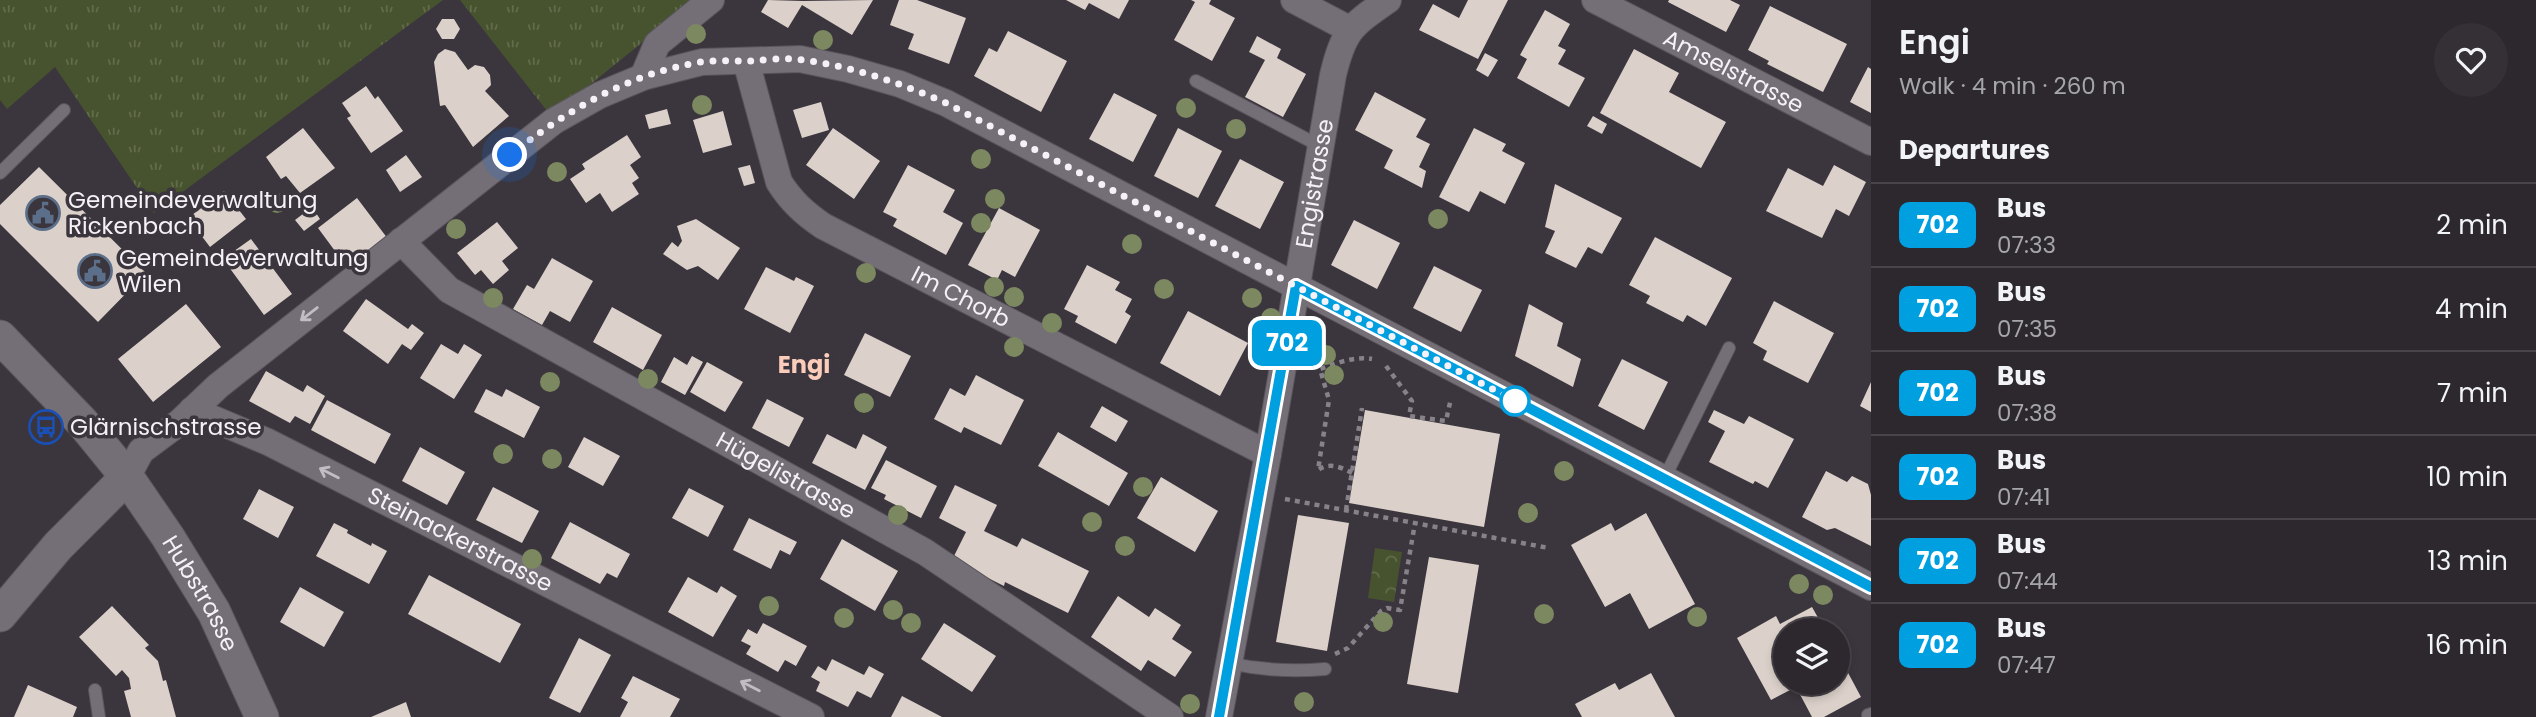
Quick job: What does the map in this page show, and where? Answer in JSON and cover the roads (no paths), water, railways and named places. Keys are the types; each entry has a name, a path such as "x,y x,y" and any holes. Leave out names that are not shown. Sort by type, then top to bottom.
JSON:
{"street":[{"path":"643,77 657,44 711,0"},
{"path":"1294,0 1349,29 1388,0"},
{"name":"Amselstrasse","path":"1595,0 1871,142"},
{"name":"Engistrasse","path":"1219,717 1268,454 1333,75 1338,53 1349,29"},
{"path":"0,615 58,546 127,477 141,451 218,386 554,121 643,77 702,62 800,59 848,69 946,103 1871,587"},
{"name":"Im Chorb","path":"746,61 779,181 790,199 804,214 822,226 1268,454"},
{"name":"Hügelistrasse","path":"401,241 449,290 925,552 1170,717"},
{"name":"Hubstrasse","path":"0,337 83,422 127,477 214,612 262,717"},
{"name":"Steinackerstrasse","path":"192,410 268,442 811,717"}],"lane":[{"path":"1196,81 1320,146"},
{"path":"0,173 64,110"},
{"path":"1664,479 1729,348"},
{"path":"1228,663 1256,669 1298,671 1327,663"},
{"path":"95,690 99,717"}],"place":[{"name":"Gemeindeverwaltung Rickenbach","path":"43,213"},
{"name":"Gemeindeverwaltung Wilen","path":"95,271"},
{"name":"Glärnischstrasse","path":"46,427"}],"district":[{"name":"Engi","path":"804,364"}]}
